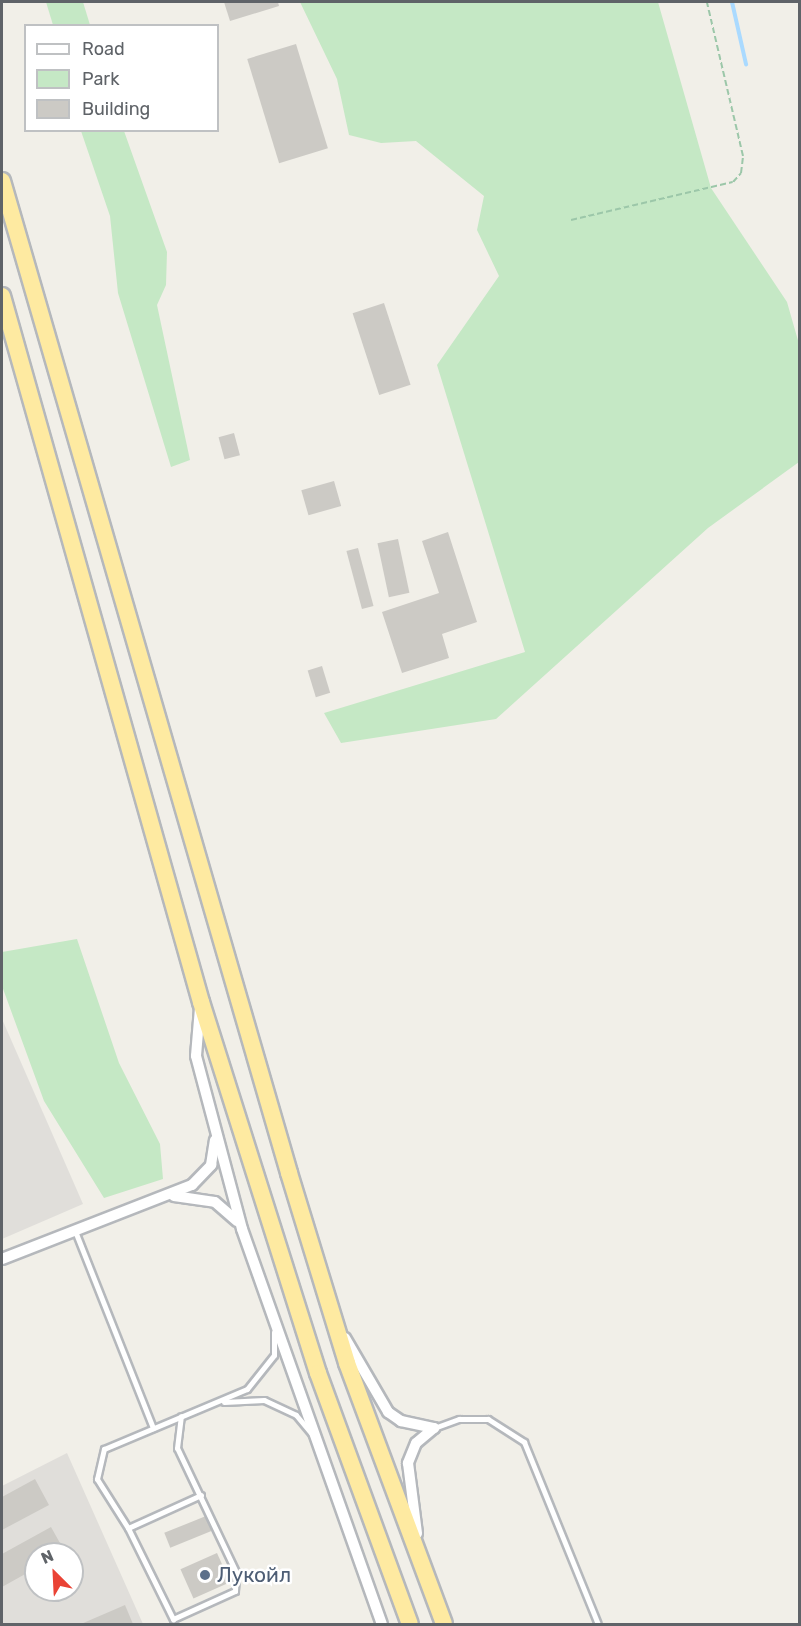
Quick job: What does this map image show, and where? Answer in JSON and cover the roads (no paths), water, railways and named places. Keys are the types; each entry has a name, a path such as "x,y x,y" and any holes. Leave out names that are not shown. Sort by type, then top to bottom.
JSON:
{"highway":[{"path":"2,181 330,1307 444,1624"},
{"path":"2,296 201,1002 318,1373 410,1624"}],"street":[{"path":"201,1002 196,1056 242,1229 382,1624"},
{"path":"2,1259 173,1196 211,1165 215,1131"},
{"path":"173,1196 215,1202 232,1212 242,1229"},
{"path":"330,1307 388,1412 401,1421 434,1428"},
{"path":"425,1575 408,1463 416,1443 434,1428"}],"lane":[{"path":"75,1231 153,1428"},
{"path":"182,1416 177,1448 236,1572 235,1591 173,1619 128,1528 97,1479 104,1449 182,1416 219,1402 247,1389 266,1371 274,1355 274,1323"},
{"path":"219,1402 264,1400 296,1415 315,1438"},
{"path":"434,1428 459,1419 488,1419 524,1442 598,1624"},
{"path":"128,1528 201,1495"}],"waterway":[{"path":"732,2 746,64"}],"place":[{"name":"Лукойл","path":"205,1575"}]}
